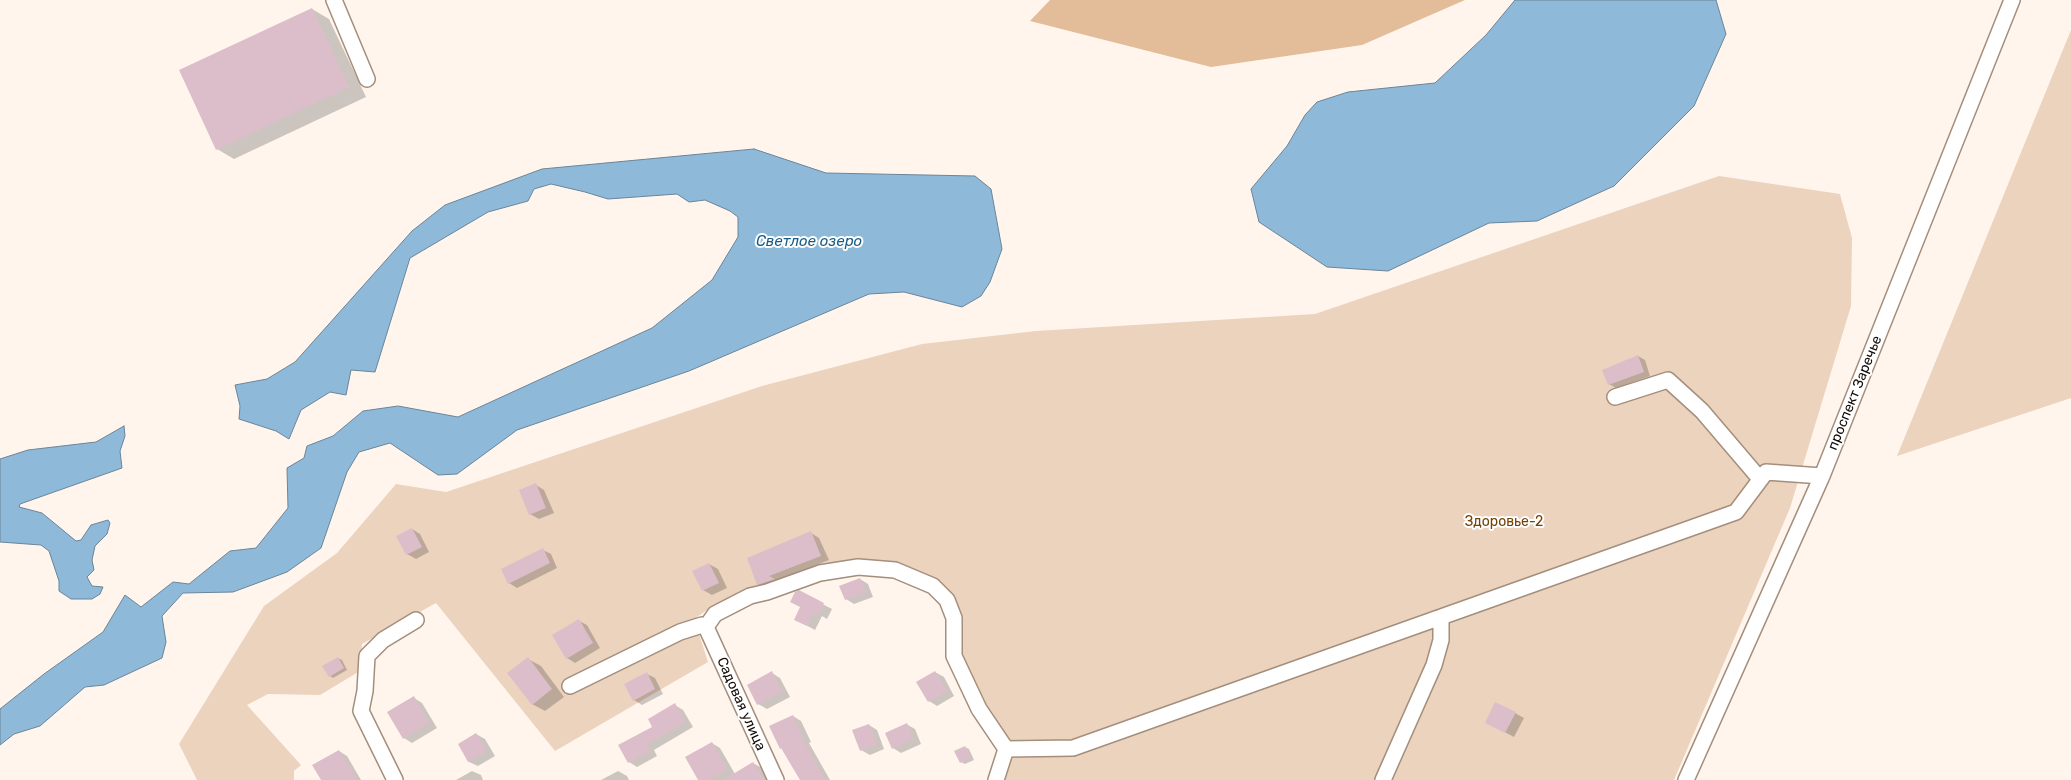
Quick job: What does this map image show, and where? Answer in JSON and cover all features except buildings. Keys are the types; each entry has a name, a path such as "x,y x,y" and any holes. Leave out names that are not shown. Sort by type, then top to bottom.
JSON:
{"street":[{"path":"334,0 367,80"},
{"name":"проспект Заречье","path":"1686,780 1822,476 2012,0"},
{"path":"1615,397 1668,380 1702,410 1760,479"},
{"path":"1006,749 1073,748 1736,512 1766,472 1822,476"},
{"path":"570,686 680,632 702,625 706,627 715,614 750,596 820,573 858,567 895,570 933,586 947,600 954,618 954,656 979,709 1006,749"},
{"path":"1382,780 1434,665 1441,640 1441,617"},
{"path":"395,780 360,711 365,691 367,656 383,640 416,620"},
{"name":"Садовая улица","path":"706,627 776,780"},
{"path":"996,780 1006,749"}],"green space":[{"path":"2071,30 2071,398 1897,456"},
{"name":"Здоровье-2","path":"1719,176 1840,194 1852,238 1851,306 1790,508 1674,780 999,780 1007,757 960,656 933,581 885,562 801,571 707,610 694,619 708,662 555,751 436,603 362,644 360,671 320,695 268,694 247,705 301,765 294,771 294,780 197,780 179,744 264,606 337,553 396,484 446,492 762,386 922,344 1036,331 1315,314"}],"shaded area":[{"path":"1050,0 1465,0 1362,45 1211,67 1030,21"}],"water":[{"path":"1515,0 1716,0 1726,34 1694,106 1614,186 1537,221 1489,223 1388,271 1327,267 1259,222 1251,189 1287,146 1305,115 1317,102 1348,92 1435,83 1486,35"},
{"name":"Светлое озеро","path":"754,149 826,173 975,176 991,189 1002,249 990,282 981,296 962,307 904,292 869,294 689,371 517,430 457,474 438,475 390,443 359,452 347,472 321,548 287,572 233,592 183,593 162,616 166,642 162,658 104,685 85,687 40,726 14,734 0,745 0,709 44,674 103,632 125,595 141,607 173,582 189,584 230,551 256,548 288,508 287,468 304,458 307,446 333,436 363,411 398,406 458,417 652,328 712,280 738,237 738,217 730,211 705,200 689,202 677,194 608,199 551,184 534,189 528,201 488,212 410,258 375,372 351,370 346,395 330,392 301,410 289,439 276,431 239,419 240,406 235,385 267,379 295,362 412,231 445,205 542,169"},
{"path":"124,426 125,436 120,451 122,468 20,504 19,507 42,513 76,541 81,540 91,525 108,520 110,523 107,534 95,546 92,560 94,570 87,577 92,586 103,587 100,594 92,599 71,599 59,591 59,581 49,551 41,545 0,542 0,459 28,450 96,442"}]}
